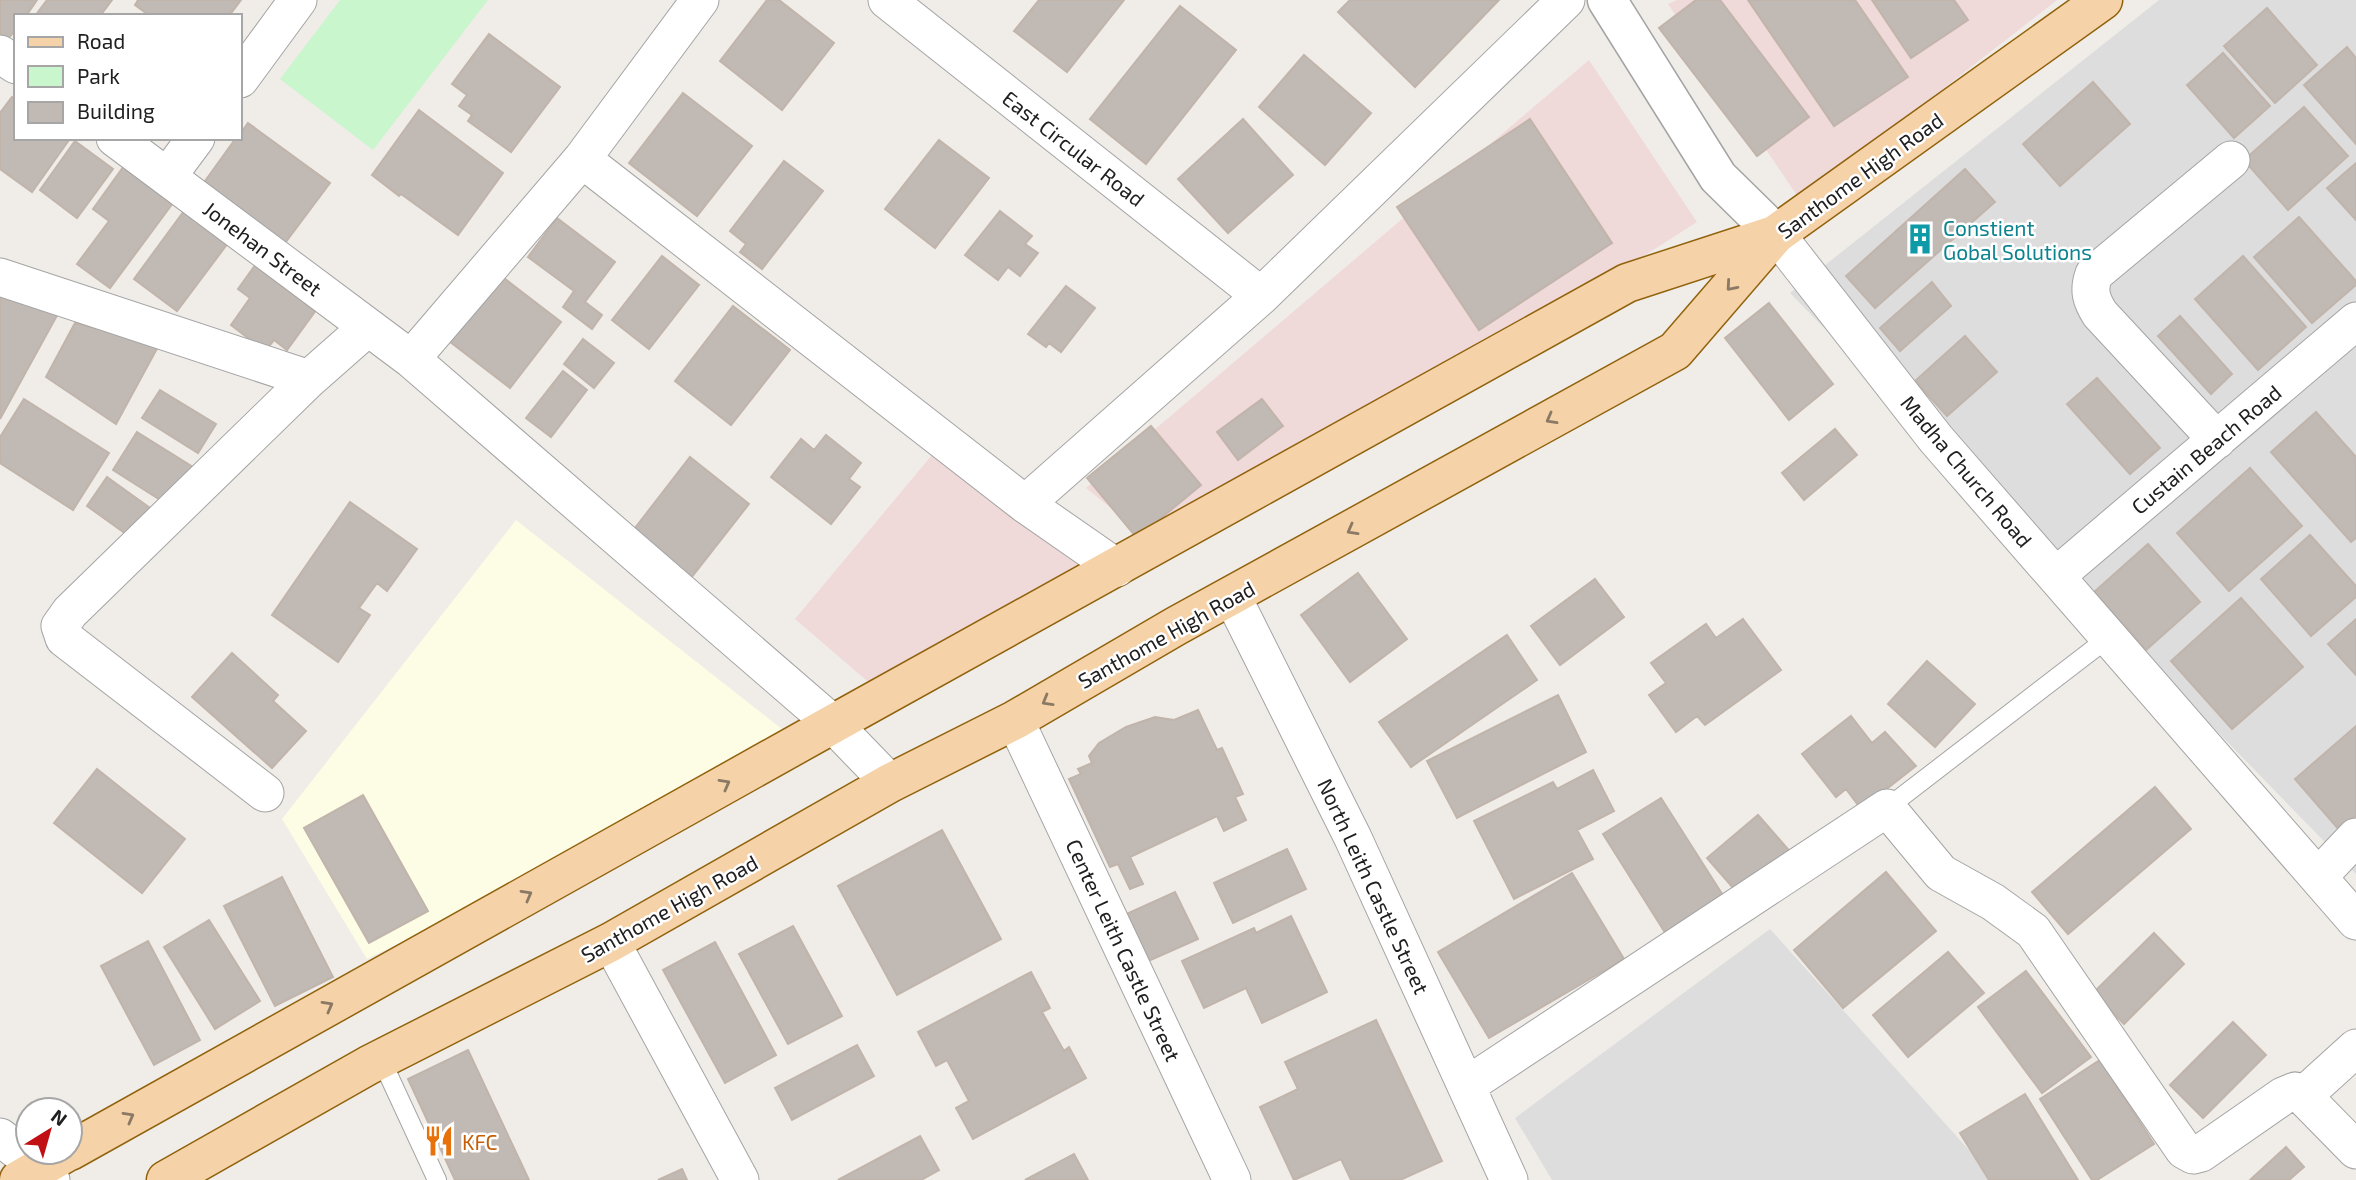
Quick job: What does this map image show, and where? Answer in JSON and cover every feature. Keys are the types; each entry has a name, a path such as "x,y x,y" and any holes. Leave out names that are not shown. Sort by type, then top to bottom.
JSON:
{"main road":[{"name":"Santhome High Road","path":"166,1180 381,1059 611,942 890,783 1015,720 1176,626 1675,351 1776,234 2103,0"},
{"path":"84,1146 833,724 1627,283 1776,234"}],"street":[{"path":"242,76 298,0"},
{"path":"411,359 582,159 700,0"},
{"name":"East Circular Road","path":"887,0 1261,296"},
{"path":"1025,504 1261,296 1566,0"},
{"name":"Madha Church Road","path":"1607,0 1718,177 1776,234 1936,439 2356,920"},
{"name":"Jonehan Street","path":"118,140 411,359 833,724 890,783"},
{"path":"167,177 195,140"},
{"path":"582,159 1025,504 1117,568"},
{"path":"2217,440 2100,314 2090,293 2094,274 2231,160"},
{"path":"0,277 309,379"},
{"name":"Custain Beach Road","path":"2056,576 2356,321"},
{"path":"265,793 64,638 60,626 70,612 309,379 368,327"},
{"name":"North Leith Castle Street","path":"1232,596 1353,838 1509,1180"},
{"name":"Center Leith Castle Street","path":"1015,720 1232,1180"},
{"path":"1466,1086 1888,808 1941,873 1993,902 2033,931 2184,1150 2193,1155 2201,1153 2283,1096 2295,1091 2356,1150"},
{"path":"2318,877 2356,837"},
{"path":"611,942 740,1180"},
{"path":"2303,1096 2356,1048"}],"lane":[{"path":"1888,808 2108,638"},
{"path":"381,1059 437,1180"}],"shaded area":[{"path":"1677,0 2057,0 1800,200 1668,4"},
{"path":"2159,0 2356,0 2356,874 1790,293"},
{"path":"1589,60 1697,222 1172,557 1086,488"},
{"path":"937,449 1086,568 880,692 795,619"},
{"path":"516,520 801,744 367,959 282,819"},
{"path":"1770,929 1996,1180 1552,1180 1515,1118"}],"green space":[{"path":"340,0 488,0 373,150 280,79"}],"building":[{"path":"0,0 37,0 27,14 14,14 14,32 4,44 0,41"},
{"path":"47,0 112,0 102,14 36,14"},
{"path":"138,0 241,0 230,14 147,14 135,5"},
{"path":"767,0 779,0 834,43 782,110 720,61"},
{"path":"1039,0 1124,0 1067,72 1014,31"},
{"path":"1350,0 1499,0 1415,87 1338,12"},
{"path":"1696,0 1720,0 1809,117 1757,156 1659,28"},
{"path":"1748,0 1855,0 1908,77 1834,126"},
{"path":"1872,0 1954,0 1968,20 1911,58"},
{"path":"1180,6 1236,50 1146,164 1090,119"},
{"path":"2267,8 2317,65 2275,103 2224,46"},
{"path":"489,34 560,87 511,152 468,121 472,115 459,106 467,95 452,84"},
{"path":"2347,47 2356,58 2356,144 2304,85"},
{"path":"2223,53 2270,106 2234,138 2187,85"},
{"path":"1304,55 1371,113 1325,165 1259,107"},
{"path":"2093,82 2130,124 2060,186 2023,144"},
{"path":"683,93 752,146 697,216 629,163"},
{"path":"12,97 14,98 14,140 69,140 32,192 0,169 0,113"},
{"path":"2304,107 2348,156 2288,210 2244,160"},
{"path":"419,110 503,173 458,235 372,175"},
{"path":"1243,119 1293,175 1228,233 1178,179"},
{"path":"1530,119 1612,243 1479,330 1397,207"},
{"path":"248,123 330,183 279,251 200,188 235,140 242,140 242,131"},
{"path":"939,140 989,178 935,248 885,209"},
{"path":"75,141 113,169 77,218 40,190"},
{"path":"784,161 823,191 762,269 740,252 746,244 730,231"},
{"path":"2356,163 2356,220 2327,188"},
{"path":"124,166 173,203 110,288 77,264 109,221 93,209"},
{"name":"Constient Gobal Solutions","path":"1965,169 1995,202 1875,308 1846,276"},
{"path":"187,207 231,239 177,311 134,279"},
{"path":"1000,211 1032,236 1025,244 1038,253 1020,276 1008,267 998,280 965,255"},
{"path":"2299,217 2356,281 2356,285 2312,323 2254,257"},
{"path":"557,218 615,262 585,302 602,315 592,329 563,307 574,291 528,257"},
{"path":"662,256 699,285 649,349 612,320"},
{"path":"2243,256 2306,327 2258,370 2195,299"},
{"path":"261,257 322,302 287,350 274,340 265,351 231,325 250,298 238,289"},
{"path":"500,275 561,322 510,388 449,341"},
{"path":"1932,282 1951,306 1900,351 1880,328"},
{"path":"0,286 60,310 0,419"},
{"path":"1066,286 1095,308 1061,352 1049,343 1046,347 1028,334"},
{"path":"1769,303 1833,384 1789,420 1725,338"},
{"path":"733,306 790,350 731,425 675,381"},
{"path":"2180,316 2232,374 2211,394 2158,336"},
{"path":"75,323 159,345 116,424 46,377"},
{"path":"1965,336 1997,372 1947,416 1915,381"},
{"path":"583,339 614,363 594,388 564,364"},
{"path":"563,371 587,390 551,437 526,418"},
{"path":"2097,378 2160,448 2130,474 2067,404"},
{"path":"160,390 216,424 198,453 142,418"},
{"path":"24,399 109,453 73,510 0,463 0,437"},
{"path":"1262,399 1283,426 1238,460 1217,432"},
{"path":"2316,412 2356,457 2356,538 2351,542 2271,452"},
{"path":"1151,426 1201,485 1137,538 1087,478"},
{"path":"1835,429 1857,455 1804,500 1782,473"},
{"path":"137,432 193,467 168,505 113,470"},
{"path":"826,435 861,463 849,479 860,487 831,524 771,477 801,439 814,450"},
{"path":"690,457 749,504 687,583 628,537"},
{"path":"2250,468 2302,526 2229,591 2177,533"},
{"path":"107,477 150,508 129,536 87,506"},
{"path":"350,502 417,549 387,591 377,583 359,608 370,615 338,662 272,615"},
{"path":"2310,535 2356,586 2356,597 2311,636 2261,579"},
{"path":"2148,544 2200,602 2146,650 2094,592"},
{"path":"1358,573 1407,639 1350,682 1301,615"},
{"path":"1595,579 1624,617 1560,665 1531,626"},
{"path":"2241,598 2303,667 2232,729 2171,661"},
{"path":"1743,619 1781,670 1705,725 1697,716 1676,732 1649,695 1666,683 1651,663 1706,624 1716,638"},
{"path":"2356,619 2356,675 2328,644"},
{"path":"1507,635 1537,680 1411,767 1379,722"},
{"path":"232,653 278,695 273,701 306,731 272,768 192,697"},
{"path":"1927,661 1975,704 1935,747 1888,704"},
{"path":"1558,695 1586,752 1457,818 1427,761"},
{"path":"1198,710 1217,750 1222,748 1243,794 1235,797 1246,820 1224,831 1217,816 1130,857 1143,884 1130,889 1118,864 1110,867 1069,779 1081,774 1078,769 1092,763 1089,756 1099,743 1126,727 1155,717 1174,720"},
{"path":"1851,716 1872,743 1885,732 1916,766 1861,809 1846,789 1836,797 1802,754"},
{"path":"2356,726 2356,819 2341,832 2295,779"},
{"path":"97,769 185,839 142,893 54,823"},
{"path":"1593,770 1614,811 1577,830 1593,859 1514,899 1474,821 1553,782 1557,789"},
{"path":"2155,787 2191,829 2068,934 2032,892"},
{"path":"363,795 428,911 369,943 304,828"},
{"path":"1661,798 1724,897 1666,934 1603,834"},
{"path":"1758,815 1793,855 1742,898 1707,858"},
{"path":"942,830 1001,939 897,995 838,886"},
{"path":"1287,849 1306,889 1233,923 1214,883"},
{"path":"1886,872 1936,931 1843,1008 1794,950"},
{"path":"1572,873 1624,959 1489,1038 1438,952"},
{"path":"282,877 333,977 275,1006 224,906"},
{"path":"1175,892 1198,939 1144,963 1122,916"},
{"path":"1291,916 1327,992 1262,1023 1246,988 1204,1008 1182,961 1254,928 1256,933"},
{"path":"209,920 260,1001 215,1029 164,947"},
{"path":"793,926 842,1016 788,1044 739,954"},
{"path":"2154,933 2184,964 2124,1024 2093,993"},
{"path":"148,941 200,1040 154,1065 101,966"},
{"path":"715,942 776,1055 725,1083 663,970"},
{"path":"1948,952 1984,993 1908,1057 1873,1015"},
{"path":"2026,971 2091,1057 2042,1093 1978,1007"},
{"path":"1031,972 1050,1008 1042,1012 1064,1051 1069,1047 1086,1078 973,1139 956,1108 969,1101 947,1060 936,1066 918,1032"},
{"path":"1376,1020 1442,1161 1400,1180 1351,1180 1341,1159 1294,1180 1260,1107 1298,1089 1285,1062"},
{"path":"2233,1022 2266,1055 2203,1118 2170,1085"},
{"path":"857,1045 874,1076 792,1120 775,1088"},
{"path":"468,1050 529,1180 455,1180 408,1079"},
{"path":"2100,1060 2154,1144 2097,1180 2092,1180 2040,1099"},
{"path":"2025,1094 2078,1180 1989,1180 1960,1133"},
{"path":"920,1136 939,1170 921,1180 838,1180"},
{"path":"2286,1147 2304,1167 2289,1180 2250,1180"},
{"path":"1074,1154 1088,1180 1025,1180"},
{"path":"682,1169 687,1180 658,1180"}],"place":[{"name":"Constient Gobal Solutions","path":"1920,239"},
{"name":"KFC","path":"439,1141"}]}
